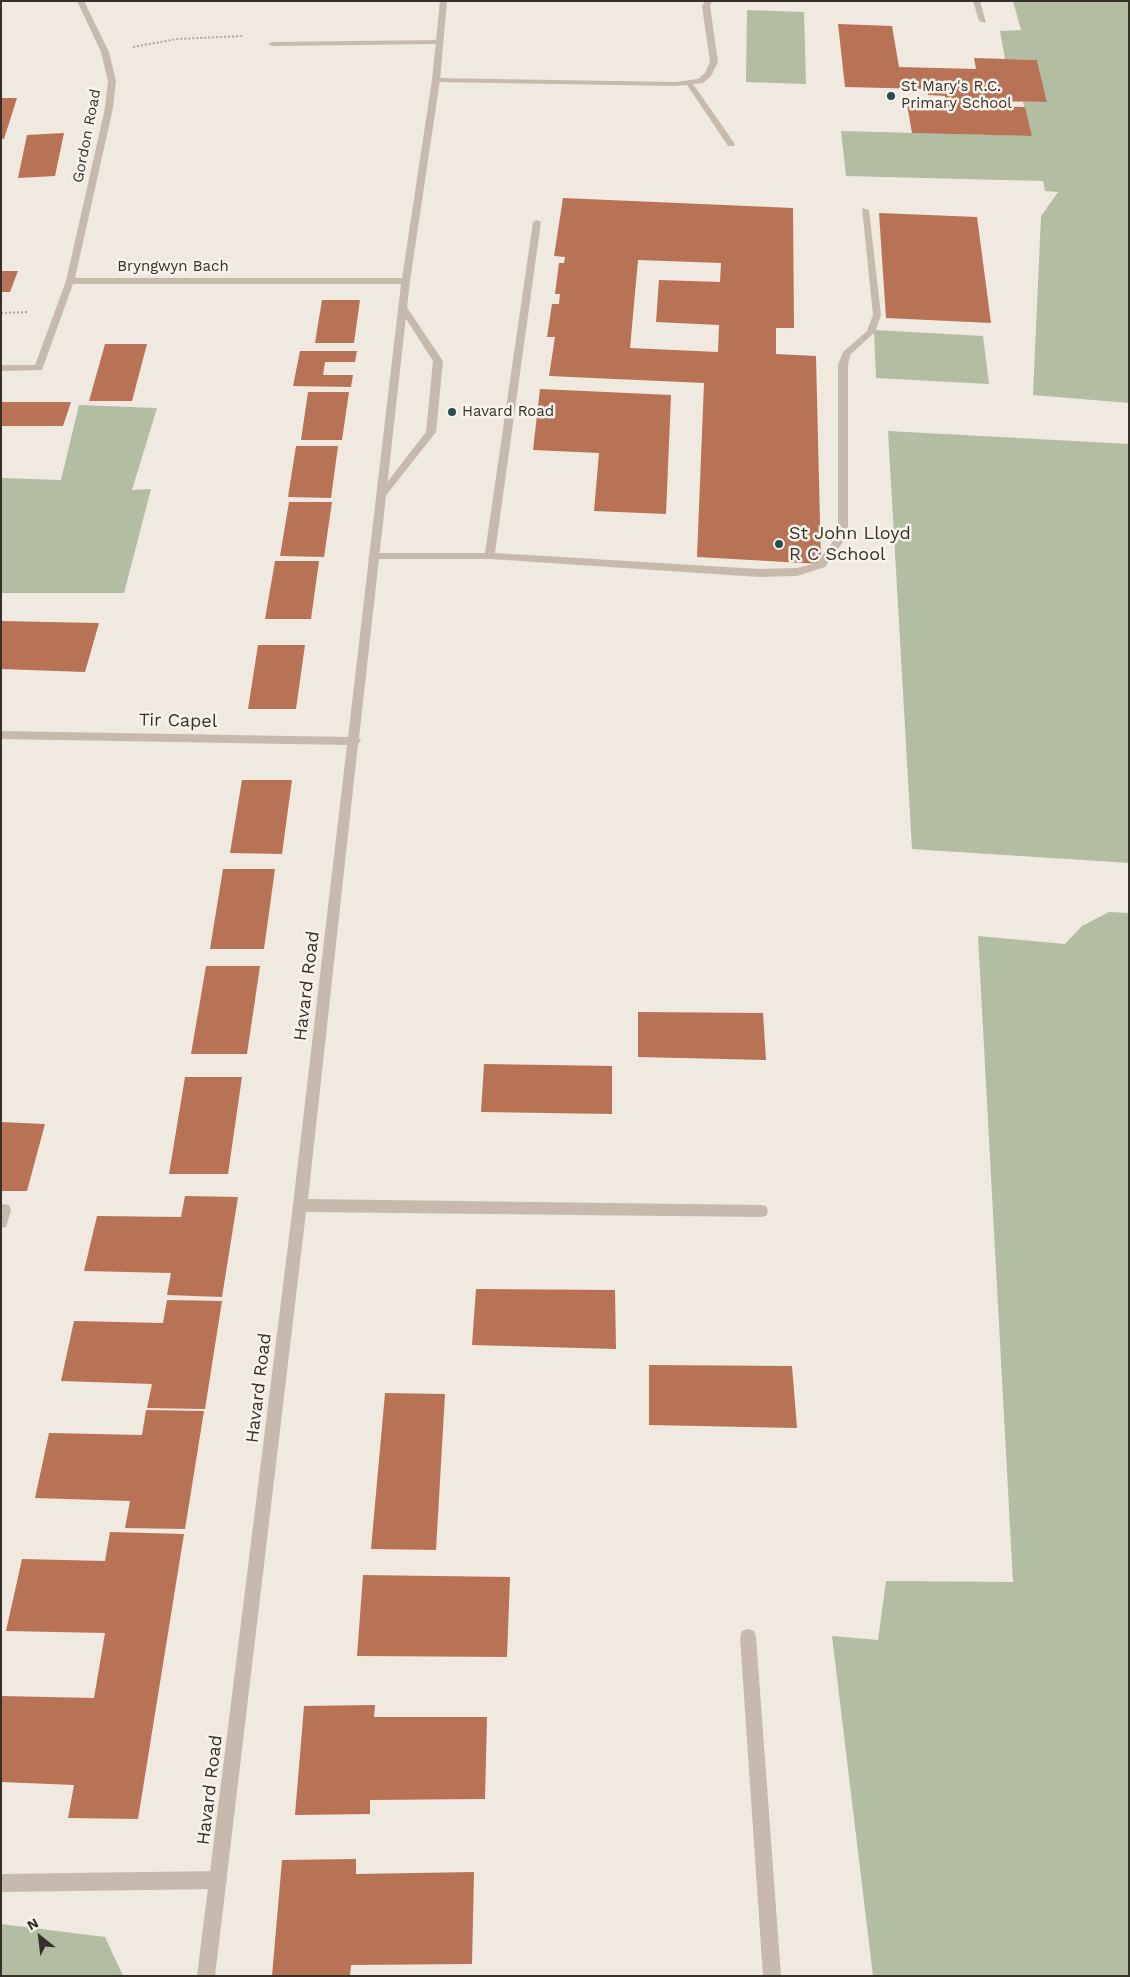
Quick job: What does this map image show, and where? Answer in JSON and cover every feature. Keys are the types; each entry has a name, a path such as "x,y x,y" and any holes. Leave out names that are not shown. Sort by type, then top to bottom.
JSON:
{"street":[{"name":"Gordon Road","path":"70,281 109,108 112,81 105,52 80,1"},
{"name":"Havard Road","path":"206,1976 355,741 373,558 406,281 436,80 444,1"},
{"path":"436,80 689,83 700,80 708,74 714,62 706,6 709,1"},
{"path":"976,1 983,21"},
{"path":"272,44 440,42"},
{"path":"689,83 731,144"},
{"path":"373,558 490,556 759,573 797,572 821,565 843,534 843,366 846,354 872,332 877,315 865,210"},
{"path":"490,556 537,222"},
{"path":"1,368 39,368 70,281"},
{"name":"Bryngwyn Bach","path":"70,281 406,281"},
{"path":"381,496 431,432 438,362 403,308"},
{"name":"Tir Capel","path":"1,736 355,741"},
{"path":"300,1206 761,1211"},
{"path":"748,1637 772,1976"},
{"path":"1,1882 218,1880"}],"path":[{"path":"105,52 176,39 262,35 272,44"}],"green space":[{"path":"1013,1 1129,1 1129,403 1033,395 1041,216 1058,192 1045,191 1043,181 846,176 841,131 1032,136 1023,102 1047,102 1037,60 1005,59 1000,31 1021,30"},
{"path":"747,10 804,12 806,84 746,82"},
{"path":"874,330 983,336 989,384 876,378"},
{"path":"79,405 157,408 132,490 151,489 124,593 1,593 1,478 61,480"},
{"path":"888,431 1129,444 1129,863 912,849"},
{"path":"1109,912 1129,913 1129,1976 873,1976 832,1636 878,1640 886,1581 1013,1582 978,936 1065,944 1082,926"},
{"path":"1,1924 105,1937 123,1976 1,1976"}],"building":[{"path":"838,24 892,26 899,67 976,69 974,58 1037,60 1047,102 984,101 985,106 1025,107 1032,136 912,133 907,104 947,105 945,96 928,95 927,89 845,87"},
{"path":"1,98 17,98 4,139 1,139"},
{"path":"64,133 55,176 18,178 27,135"},
{"path":"563,198 793,208 794,328 776,328 776,354 816,356 821,564 697,557 704,383 549,376 555,337 547,337 552,304 559,304 560,294 555,294 559,263 564,263 565,257 554,256","holes":["638,260 721,263 720,282 659,280 656,322 719,325 718,352 630,348"]},
{"path":"879,213 977,217 991,323 886,318"},
{"path":"1,271 18,271 10,292 1,292"},
{"path":"322,300 360,300 354,343 315,343"},
{"path":"105,344 147,344 132,401 89,401"},
{"path":"300,351 357,351 355,362 325,362 323,375 353,375 351,387 293,386"},
{"path":"540,389 671,395 666,514 594,511 599,453 533,450"},
{"path":"308,392 349,392 342,440 301,440"},
{"path":"1,402 71,402 63,426 1,426"},
{"path":"296,446 338,446 331,498 288,497"},
{"path":"289,502 332,502 324,557 280,556"},
{"path":"275,561 319,561 311,619 265,619"},
{"path":"1,621 99,623 85,672 1,669"},
{"path":"258,645 305,645 296,709 248,709"},
{"path":"242,780 292,780 282,854 230,853"},
{"path":"223,869 275,869 264,949 210,949"},
{"path":"206,966 260,966 247,1054 191,1054"},
{"path":"638,1012 763,1013 766,1060 638,1057"},
{"path":"484,1064 612,1066 612,1114 481,1112"},
{"path":"185,1077 242,1077 228,1174 169,1174"},
{"path":"1,1122 45,1124 27,1191 1,1191"},
{"path":"185,1196 238,1197 222,1297 167,1295 171,1273 84,1271 97,1216 181,1217"},
{"path":"476,1289 615,1290 616,1349 472,1345"},
{"path":"167,1300 222,1301 205,1409 147,1408 152,1384 61,1381 74,1321 163,1323"},
{"path":"649,1365 792,1366 797,1428 649,1425"},
{"path":"385,1393 445,1394 436,1550 371,1549"},
{"path":"146,1410 204,1411 185,1529 125,1528 130,1501 35,1498 49,1433 142,1435"},
{"path":"110,1532 184,1534 138,1819 68,1818 74,1785 1,1782 1,1696 94,1698 105,1633 6,1631 22,1559 105,1561"},
{"path":"363,1575 510,1577 507,1657 357,1656"},
{"path":"375,1705 374,1717 487,1717 485,1799 370,1800 370,1814 295,1815 304,1706"},
{"path":"356,1859 356,1874 474,1872 472,1964 351,1965 350,1976 272,1976 282,1860"}],"place":[{"name":"St Mary's R.C. Primary School","path":"891,96"},
{"name":"Havard Road","path":"452,412"},
{"name":"St John Lloyd R C School","path":"779,544"}]}
